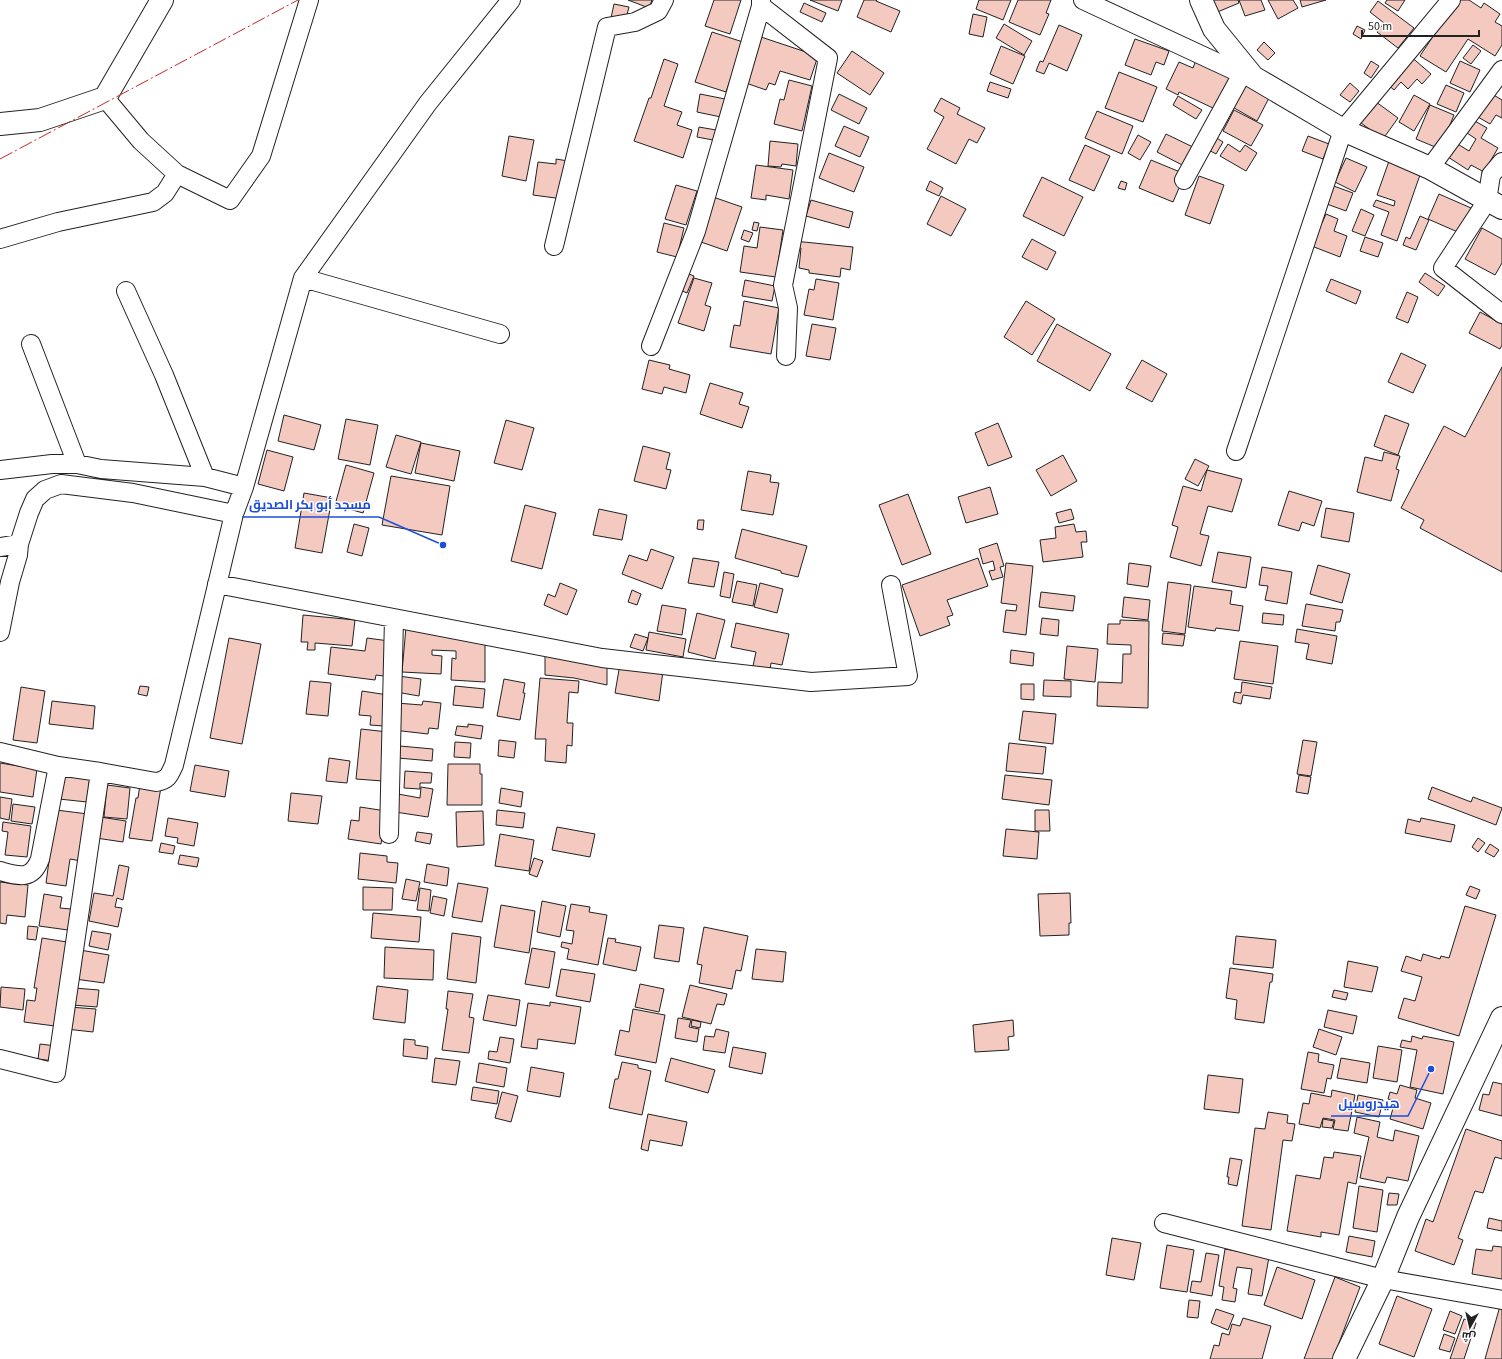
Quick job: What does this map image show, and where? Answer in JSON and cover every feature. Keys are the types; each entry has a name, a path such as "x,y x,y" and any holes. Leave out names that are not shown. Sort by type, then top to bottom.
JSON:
{"main road":[{"path":"0,124 40,120 105,98 162,0"},
{"path":"1201,0 1214,29 1248,75 1343,130 1430,168 1495,205"},
{"path":"1344,1359 1383,1279 1408,1217 1502,1018"}],"street":[{"path":"105,98 141,141 177,174 230,200 261,156 309,0"},
{"path":"0,752 58,766 156,782 163,781 168,778 174,765 234,514 244,487 303,278 428,103 511,0"},
{"path":"554,246 607,26 636,22 658,11 664,0"},
{"path":"1083,0 1248,75 1184,180"},
{"path":"1236,451 1343,130 1451,0"},
{"path":"650,346 696,231 761,3 828,58 783,285 788,308 786,356"},
{"path":"1430,168 1502,70"},
{"path":"1502,162 1491,175 1495,205 1443,268 1502,314"},
{"path":"0,239 58,222 153,202 165,193 177,174"},
{"path":"303,278 500,334"},
{"path":"126,291 164,375 205,477"},
{"path":"31,344 76,464"},
{"path":"0,470 52,464 76,464 101,469 205,477 244,487"},
{"path":"0,632 19,544 35,499 45,490 61,484 133,493 234,514"},
{"path":"0,547 19,544"},
{"path":"217,584 602,658 810,682 908,676 891,585"},
{"path":"389,834 394,618"},
{"path":"0,872 21,876 30,874 37,867 40,860 58,766"},
{"path":"0,1059 56,1073 100,772"},
{"path":"1164,1223 1383,1279 1502,1300"}],"building":[{"path":"628,0 652,0 649,8"},
{"path":"714,0 741,0 730,34 705,26"},
{"path":"810,0 842,0 838,11"},
{"path":"864,0 877,0 876,1 900,11 891,32 857,17"},
{"path":"979,0 1011,0 1003,20 976,9"},
{"path":"1018,0 1051,0 1046,13 1049,14 1040,35 1009,22"},
{"path":"1209,0 1238,0 1239,3 1215,13"},
{"path":"1239,0 1261,0 1265,10 1245,16"},
{"path":"1268,0 1293,0 1298,8 1278,19"},
{"path":"1300,0 1326,0 1302,7"},
{"path":"1387,0 1405,0 1398,11 1385,3"},
{"path":"1457,0 1469,0 1481,8 1484,3 1500,14 1495,22 1502,26 1502,45 1495,56 1468,39 1446,72 1420,56"},
{"path":"1378,1 1414,28 1398,48 1377,32 1384,23 1370,12"},
{"path":"804,3 826,13 822,22 800,12"},
{"path":"614,4 629,7 625,22 611,18"},
{"path":"973,14 987,17 983,37 969,34"},
{"path":"1004,24 1032,41 1024,55 996,38"},
{"path":"1059,25 1082,35 1067,71 1049,63 1044,74 1036,71 1040,61 1043,62"},
{"path":"1357,26 1365,30 1361,39 1353,34"},
{"path":"712,32 743,42 726,92 695,82"},
{"path":"758,36 818,56 810,80 780,71 775,85 769,83 766,90 743,82"},
{"path":"1135,39 1169,51 1164,65 1156,62 1151,75 1125,65"},
{"path":"1264,42 1275,53 1268,60 1257,50"},
{"path":"1473,45 1481,51 1471,64 1463,58"},
{"path":"1001,46 1025,56 1013,84 990,74"},
{"path":"852,51 884,73 870,95 837,73"},
{"path":"1409,55 1431,74 1422,84 1417,79 1408,89 1401,82 1394,90 1385,82"},
{"path":"664,59 678,64 664,106 682,112 677,125 692,130 683,158 634,141"},
{"path":"1196,60 1231,76 1215,109 1179,92 1178,95 1166,89 1179,62 1193,68"},
{"path":"1371,61 1379,66 1371,78 1364,73"},
{"path":"1460,61 1480,70 1470,92 1450,83"},
{"path":"1119,72 1157,87 1143,122 1105,108"},
{"path":"789,80 812,86 802,131 774,124 780,99 784,100"},
{"path":"990,82 1011,89 1008,98 987,91"},
{"path":"1241,83 1269,98 1257,121 1229,105"},
{"path":"1350,83 1359,91 1350,102 1340,95"},
{"path":"1446,85 1464,93 1456,112 1437,104"},
{"path":"700,94 725,99 721,117 697,112"},
{"path":"839,94 867,108 859,124 831,110"},
{"path":"1492,94 1502,100 1502,118 1496,115 1490,124 1478,117"},
{"path":"1414,95 1430,104 1414,131 1399,122"},
{"path":"1178,96 1202,110 1196,119 1173,105"},
{"path":"941,98 960,108 957,114 985,128 977,143 969,139 956,164 927,149 944,117 934,111"},
{"path":"1372,99 1398,118 1383,139 1357,120"},
{"path":"1430,105 1454,115 1440,149 1416,139"},
{"path":"1234,110 1263,125 1251,146 1223,131"},
{"path":"1097,111 1133,126 1122,154 1085,138"},
{"path":"1468,117 1487,128 1481,138 1498,148 1484,172 1471,165 1468,170 1448,157 1456,143 1469,151 1476,139 1461,129"},
{"path":"844,126 869,137 860,157 835,146"},
{"path":"699,127 716,130 713,140 697,137"},
{"path":"1166,134 1197,149 1188,168 1157,152"},
{"path":"1138,135 1151,142 1140,160 1128,153"},
{"path":"1212,135 1223,142 1216,154 1205,148"},
{"path":"509,136 534,140 526,181 502,176"},
{"path":"1308,136 1329,144 1323,159 1302,151"},
{"path":"770,141 798,144 796,166 782,164 781,167 768,166"},
{"path":"1228,144 1240,152 1245,145 1257,153 1246,171 1220,156"},
{"path":"1085,145 1110,156 1094,191 1069,180"},
{"path":"829,153 864,167 854,192 819,178"},
{"path":"1346,158 1367,167 1355,192 1335,182"},
{"path":"556,159 568,161 563,199 533,195 538,162 556,164"},
{"path":"1151,160 1185,174 1173,202 1139,188"},
{"path":"1389,161 1421,172 1397,241 1381,235 1389,212 1373,206 1376,200 1394,206 1395,201 1377,195"},
{"path":"756,165 793,170 789,199 766,195 766,200 751,198"},
{"path":"1199,176 1224,185 1210,224 1185,215"},
{"path":"1042,177 1083,197 1064,236 1023,216"},
{"path":"930,181 943,188 939,196 926,190"},
{"path":"1121,181 1127,183 1125,190 1118,188"},
{"path":"676,185 697,191 686,225 665,219"},
{"path":"1331,185 1353,193 1346,211 1324,203"},
{"path":"1439,194 1471,208 1460,233 1428,219"},
{"path":"941,196 966,209 951,236 927,224"},
{"path":"713,197 742,207 727,251 698,241"},
{"path":"811,200 853,212 849,228 806,216"},
{"path":"1361,209 1374,215 1365,236 1352,231"},
{"path":"1326,214 1338,219 1334,231 1347,236 1340,257 1309,245 1318,222 1322,223"},
{"path":"1420,216 1429,220 1416,250 1403,245 1406,237 1410,239"},
{"path":"754,222 759,223 757,231 752,230"},
{"path":"664,223 684,228 677,257 657,252"},
{"path":"760,227 783,230 776,277 740,272 744,246 757,248"},
{"path":"1482,228 1502,239 1502,263 1495,275 1465,259"},
{"path":"744,230 753,233 749,242 741,239"},
{"path":"1365,237 1383,243 1378,257 1360,251"},
{"path":"1032,239 1056,252 1047,270 1022,257"},
{"path":"794,241 853,247 850,270 841,268 840,277 809,273 809,270 799,268 801,248 793,247"},
{"path":"684,272 694,276 687,293 678,289"},
{"path":"1425,273 1445,286 1438,296 1419,282"},
{"path":"694,278 712,283 705,305 711,307 704,331 678,323"},
{"path":"816,279 839,283 833,320 804,315 809,289 814,290"},
{"path":"1331,279 1361,291 1356,304 1326,291"},
{"path":"745,280 775,286 772,301 742,296"},
{"path":"1407,292 1418,297 1408,323 1396,318"},
{"path":"744,301 779,308 771,354 730,347 734,325 740,326"},
{"path":"1026,301 1055,319 1032,355 1004,337"},
{"path":"1480,312 1502,324 1502,345 1500,349 1469,333"},
{"path":"812,324 836,328 830,360 806,356"},
{"path":"1057,324 1111,354 1090,391 1037,361"},
{"path":"1401,353 1426,365 1413,393 1388,382"},
{"path":"649,360 670,365 669,369 690,375 686,393 664,387 662,394 642,389"},
{"path":"1142,360 1167,374 1152,402 1126,388"},
{"path":"1502,367 1502,572 1420,528 1424,520 1401,508 1444,426 1465,437"},
{"path":"710,383 743,393 739,404 749,407 742,428 700,414"},
{"path":"284,415 321,425 314,450 278,441"},
{"path":"1385,415 1409,424 1398,455 1374,446"},
{"path":"346,419 378,425 370,465 338,459"},
{"path":"506,420 534,428 522,470 494,463"},
{"path":"998,423 1012,457 988,466 975,433"},
{"path":"396,435 421,442 411,474 386,467"},
{"path":"421,443 460,451 454,481 415,473"},
{"path":"643,446 670,453 666,469 671,470 666,489 634,481"},
{"path":"267,450 293,457 284,491 258,484"},
{"path":"1384,452 1400,456 1396,469 1399,470 1391,501 1357,492 1365,457 1382,461"},
{"path":"1063,455 1077,481 1051,496 1036,470"},
{"path":"1195,459 1209,466 1198,486 1185,479"},
{"path":"346,465 374,473 363,513 335,505"},
{"path":"1207,470 1242,479 1232,512 1208,506 1200,534 1209,536 1201,566 1170,557 1178,527 1172,525 1183,486 1201,491"},
{"path":"748,471 771,475 770,482 779,483 773,515 741,510"},
{"path":"391,476 450,486 442,535 382,525"},
{"path":"990,487 998,514 966,523 958,497"},
{"path":"1289,491 1322,501 1314,526 1302,522 1299,531 1278,525"},
{"path":"304,493 332,498 322,553 295,548"},
{"path":"908,494 931,554 902,565 879,505"},
{"path":"525,505 556,513 542,569 511,561"},
{"path":"1326,508 1354,513 1349,542 1321,537"},
{"path":"599,509 627,515 622,540 593,535"},
{"path":"1071,509 1074,519 1059,523 1056,513"},
{"path":"698,520 704,520 703,530 697,529"},
{"path":"354,524 369,528 362,556 347,552"},
{"path":"1074,524 1076,532 1086,531 1087,542 1081,542 1083,557 1043,562 1040,540 1056,538 1055,527"},
{"path":"742,529 807,546 798,577 735,558"},
{"path":"997,543 1004,566 1000,567 1003,577 992,580 989,571 995,570 993,561 983,564 979,549"},
{"path":"651,549 674,557 662,589 622,574 629,555 647,561"},
{"path":"1218,552 1251,557 1246,588 1212,582"},
{"path":"693,558 719,562 714,587 688,583"},
{"path":"978,558 988,586 947,600 953,615 947,617 950,625 920,636 902,585"},
{"path":"1006,563 1033,566 1026,635 1003,632 1006,610 1016,611 1017,605 1001,603"},
{"path":"1129,563 1151,566 1148,587 1127,584"},
{"path":"1318,565 1350,574 1342,603 1310,594"},
{"path":"1262,567 1292,572 1287,604 1265,600 1268,586 1259,585"},
{"path":"724,572 734,574 730,598 720,596"},
{"path":"737,581 757,585 753,606 732,602"},
{"path":"1168,582 1191,585 1185,634 1162,631"},
{"path":"560,583 577,590 567,615 544,605 548,594 555,597"},
{"path":"760,583 783,589 777,613 754,607"},
{"path":"1194,586 1232,591 1230,604 1243,606 1239,631 1216,628 1215,631 1188,627"},
{"path":"632,590 641,594 637,605 628,602"},
{"path":"1041,592 1075,596 1073,611 1039,607"},
{"path":"1124,597 1150,600 1148,620 1122,617"},
{"path":"1306,604 1343,610 1340,622 1336,622 1335,631 1302,626"},
{"path":"662,605 686,609 682,635 657,631"},
{"path":"697,613 725,620 715,659 688,652"},
{"path":"1263,613 1284,615 1283,625 1262,623"},
{"path":"303,615 355,620 352,646 315,643 315,650 307,650 308,642 301,642"},
{"path":"1042,618 1059,620 1058,636 1040,634"},
{"path":"1120,620 1149,621 1148,708 1097,706 1098,682 1122,683 1123,654 1131,654 1131,645 1107,644 1108,624 1120,624"},
{"path":"736,623 789,634 782,665 771,663 770,670 753,666 756,652 731,647"},
{"path":"406,627 485,640 485,682 451,680 452,658 456,659 456,651 432,650 432,655 442,656 441,674 402,672"},
{"path":"1297,629 1337,636 1332,664 1306,659 1309,644 1295,642"},
{"path":"649,632 686,639 683,657 646,650"},
{"path":"1163,633 1185,635 1183,646 1162,644"},
{"path":"635,634 648,638 643,651 630,647"},
{"path":"229,638 261,644 242,744 210,738"},
{"path":"367,638 389,641 384,676 376,675 375,680 328,674 331,647 365,651"},
{"path":"1240,641 1278,646 1273,684 1234,679"},
{"path":"1067,646 1098,649 1095,682 1064,679"},
{"path":"1011,650 1034,653 1033,666 1010,663"},
{"path":"545,653 607,664 607,685 574,678 545,675"},
{"path":"620,664 663,671 659,701 615,693"},
{"path":"398,676 421,679 419,696 396,692"},
{"path":"540,678 579,681 578,693 569,692 567,723 573,723 572,746 567,745 566,763 545,761 546,739 535,739"},
{"path":"504,679 525,683 523,693 525,693 520,720 497,716"},
{"path":"1044,680 1071,681 1071,697 1043,696"},
{"path":"310,681 331,683 328,716 306,714"},
{"path":"1242,682 1272,687 1270,699 1243,695 1241,704 1233,702 1235,692 1241,693"},
{"path":"1021,684 1034,684 1034,700 1021,699"},
{"path":"140,686 149,687 147,696 138,694"},
{"path":"455,686 485,689 483,708 453,705"},
{"path":"21,687 45,691 37,743 13,740"},
{"path":"362,691 388,695 384,726 370,725 371,716 359,715"},
{"path":"52,701 95,706 93,729 49,724"},
{"path":"423,701 441,703 438,729 429,728 428,734 393,730 396,703 422,705"},
{"path":"1023,711 1056,714 1053,744 1019,740"},
{"path":"468,724 483,726 481,739 455,735 457,726 468,727"},
{"path":"361,729 388,732 383,781 356,779"},
{"path":"499,740 516,742 514,758 498,756"},
{"path":"1303,740 1317,742 1311,776 1297,774"},
{"path":"455,742 471,743 470,758 454,757"},
{"path":"1009,743 1046,747 1043,774 1006,771"},
{"path":"400,746 433,749 432,761 398,758"},
{"path":"329,758 350,761 347,783 326,781"},
{"path":"0,763 37,769 33,797 0,792"},
{"path":"448,764 480,764 480,774 482,774 482,805 447,805"},
{"path":"195,765 229,771 225,797 190,791"},
{"path":"62,771 90,775 87,802 59,799"},
{"path":"405,771 432,773 431,783 420,783 420,789 404,788"},
{"path":"1005,775 1052,780 1049,805 1002,799"},
{"path":"1299,775 1311,777 1308,794 1296,792"},
{"path":"140,784 161,787 152,841 129,838"},
{"path":"107,785 130,788 127,819 104,817"},
{"path":"421,787 433,789 428,817 395,812 398,794 420,798"},
{"path":"1432,787 1471,802 1473,797 1502,808 1496,825 1428,799"},
{"path":"501,788 523,792 521,807 499,803"},
{"path":"291,793 322,796 318,824 288,821"},
{"path":"0,797 12,799 9,820 0,818"},
{"path":"13,804 35,807 32,824 11,821"},
{"path":"360,807 386,811 381,844 348,839 351,820 359,821"},
{"path":"56,810 88,814 81,861 70,859 66,886 46,883"},
{"path":"497,810 525,813 523,828 496,825"},
{"path":"1035,810 1049,810 1050,831 1035,831"},
{"path":"483,811 484,845 457,847 456,812"},
{"path":"100,817 126,821 123,842 96,838"},
{"path":"168,818 198,823 194,846 177,843 178,838 165,836"},
{"path":"1421,818 1455,825 1451,842 1405,833 1408,819 1420,822"},
{"path":"3,822 31,826 27,857 5,855 8,832 2,831"},
{"path":"557,827 595,834 590,857 552,850"},
{"path":"1006,829 1039,832 1037,859 1003,856"},
{"path":"417,832 432,834 430,844 415,841"},
{"path":"500,834 534,840 529,871 495,866"},
{"path":"1478,838 1485,843 1478,852 1472,847"},
{"path":"161,843 175,846 173,854 159,852"},
{"path":"1490,844 1499,850 1494,857 1485,852"},
{"path":"360,853 387,856 387,862 398,863 396,883 358,879"},
{"path":"180,855 199,858 197,867 178,864"},
{"path":"534,858 543,861 537,877 529,874"},
{"path":"427,864 449,868 447,886 424,882"},
{"path":"119,865 129,867 123,900 117,898 115,907 122,908 118,927 89,921 94,893 113,896"},
{"path":"406,879 420,882 416,901 402,899"},
{"path":"0,882 28,885 25,917 7,915 6,924 0,923"},
{"path":"458,883 488,888 482,922 452,917"},
{"path":"1470,886 1480,890 1476,899 1466,895"},
{"path":"363,887 393,888 392,910 363,910"},
{"path":"420,888 431,890 429,911 417,910"},
{"path":"1070,893 1071,923 1069,923 1069,935 1040,936 1038,894"},
{"path":"44,894 62,897 60,908 71,909 68,930 39,926"},
{"path":"433,896 447,899 444,916 430,913"},
{"path":"542,901 566,906 560,937 537,932"},
{"path":"571,904 590,907 589,912 607,915 598,965 567,959 569,949 561,947 562,942 572,944 574,931 566,930"},
{"path":"501,905 535,911 529,953 494,947"},
{"path":"1465,906 1496,915 1459,1036 1398,1018 1404,998 1415,1001 1422,977 1401,971 1406,956 1421,961 1423,954 1440,959 1441,956 1449,958"},
{"path":"373,913 421,917 419,942 371,938"},
{"path":"659,925 684,928 679,962 654,958"},
{"path":"28,926 38,927 36,940 27,939"},
{"path":"704,927 748,936 741,971 736,970 732,989 699,983 702,965 697,964"},
{"path":"92,931 111,934 108,950 89,946"},
{"path":"452,933 481,937 476,983 447,979"},
{"path":"1236,936 1276,940 1273,968 1233,964"},
{"path":"42,938 67,942 55,1026 24,1022 27,1000 35,1001 37,988 34,988"},
{"path":"608,938 616,939 615,942 641,947 636,971 603,964"},
{"path":"385,947 434,950 433,980 384,978"},
{"path":"532,948 555,952 549,988 525,984"},
{"path":"756,949 786,952 783,982 752,979"},
{"path":"80,950 109,955 104,983 75,979"},
{"path":"1348,961 1378,967 1372,992 1344,987"},
{"path":"1230,968 1273,974 1272,982 1270,982 1264,1023 1235,1019 1237,1000 1226,998"},
{"path":"561,969 595,974 590,1002 556,996"},
{"path":"640,984 664,989 659,1012 635,1007"},
{"path":"690,985 727,994 724,1005 717,1004 711,1024 682,1017"},
{"path":"377,986 408,990 405,1023 373,1019"},
{"path":"1,987 25,989 23,1010 0,1007"},
{"path":"74,988 99,990 97,1007 72,1005"},
{"path":"1334,990 1348,993 1346,1000 1332,997"},
{"path":"448,991 473,994 469,1017 474,1018 469,1053 442,1050 448,1009 446,1009"},
{"path":"488,995 520,1000 516,1026 483,1020"},
{"path":"550,1002 581,1007 575,1044 538,1039 537,1049 521,1047 528,1003 550,1006"},
{"path":"69,1007 96,1009 93,1032 66,1029"},
{"path":"633,1009 665,1015 656,1063 615,1055 620,1030 629,1032"},
{"path":"1328,1010 1357,1016 1353,1034 1324,1027"},
{"path":"678,1018 691,1020 689,1027 699,1029 697,1042 675,1038"},
{"path":"692,1020 701,1022 700,1028 691,1026"},
{"path":"1013,1020 1014,1036 1008,1037 1009,1050 975,1052 973,1025"},
{"path":"716,1029 729,1032 725,1053 703,1050 705,1036 714,1037"},
{"path":"1319,1029 1342,1037 1336,1055 1313,1047"},
{"path":"1412,1036 1422,1039 1423,1036 1454,1042 1443,1094 1410,1087 1417,1050 1400,1047 1402,1040 1411,1042"},
{"path":"500,1037 514,1039 510,1063 488,1059 489,1051 497,1052"},
{"path":"404,1039 415,1040 415,1045 428,1047 427,1059 403,1056"},
{"path":"40,1044 56,1046 54,1061 38,1059"},
{"path":"1378,1046 1402,1050 1397,1082 1373,1078"},
{"path":"733,1047 766,1053 762,1074 729,1067"},
{"path":"1308,1052 1319,1054 1318,1062 1334,1065 1331,1079 1327,1078 1324,1093 1301,1089"},
{"path":"435,1058 460,1061 456,1085 432,1082"},
{"path":"671,1058 715,1070 708,1093 665,1081"},
{"path":"1341,1058 1370,1063 1367,1083 1337,1078"},
{"path":"622,1062 638,1065 638,1068 651,1071 642,1115 609,1108 615,1079 618,1079"},
{"path":"479,1063 507,1068 504,1087 476,1082"},
{"path":"531,1067 564,1073 560,1097 527,1091"},
{"path":"1208,1075 1243,1079 1239,1113 1204,1109"},
{"path":"1493,1082 1502,1084 1502,1116 1479,1110 1483,1094 1489,1095"},
{"path":"1400,1085 1417,1090 1415,1098 1431,1103 1423,1129 1390,1119 1395,1101 1388,1099 1390,1092 1397,1094"},
{"path":"473,1087 499,1091 497,1104 471,1100"},
{"path":"1332,1090 1355,1095 1348,1131 1333,1129 1335,1120 1323,1118 1320,1128 1299,1124 1303,1103 1309,1104 1311,1093 1331,1097"},
{"path":"502,1092 518,1096 511,1122 495,1118"},
{"path":"1358,1095 1383,1100 1379,1117 1355,1112"},
{"path":"1268,1112 1288,1115 1287,1123 1295,1124 1292,1141 1283,1140 1271,1230 1242,1226 1255,1128 1265,1129"},
{"path":"648,1114 687,1122 682,1146 650,1140 648,1151 641,1149"},
{"path":"1357,1117 1380,1122 1377,1137 1393,1141 1395,1130 1419,1136 1408,1181 1387,1177 1385,1183 1360,1178 1369,1137 1354,1133"},
{"path":"1323,1119 1334,1121 1332,1128 1322,1127"},
{"path":"1466,1129 1502,1141 1502,1159 1495,1157 1483,1193 1475,1191 1458,1238 1463,1240 1454,1265 1415,1251 1426,1219 1433,1222"},
{"path":"1334,1152 1361,1156 1356,1184 1348,1182 1339,1235 1321,1232 1321,1237 1287,1231 1296,1175 1320,1179 1324,1157 1333,1158"},
{"path":"1230,1158 1242,1160 1237,1186 1228,1184 1229,1177 1227,1177"},
{"path":"1359,1186 1383,1190 1377,1232 1353,1228"},
{"path":"1389,1193 1399,1194 1397,1205 1387,1205"},
{"path":"1489,1218 1502,1221 1502,1231 1487,1228"},
{"path":"1349,1236 1375,1241 1372,1257 1346,1252"},
{"path":"1112,1238 1141,1243 1134,1280 1106,1275"},
{"path":"1167,1245 1194,1250 1187,1292 1160,1288"},
{"path":"1493,1246 1502,1247 1502,1279 1472,1274 1476,1249 1492,1251"},
{"path":"1225,1249 1269,1257 1262,1296 1248,1294 1252,1269 1237,1267 1233,1288 1237,1289 1235,1302 1222,1300 1224,1287 1219,1286"},
{"path":"1206,1253 1219,1255 1212,1296 1190,1292 1192,1281 1201,1282"},
{"path":"1277,1267 1315,1280 1302,1319 1264,1305"},
{"path":"1335,1277 1360,1287 1333,1359 1304,1359"},
{"path":"1397,1296 1432,1309 1414,1357 1379,1344"},
{"path":"1189,1300 1200,1301 1198,1318 1187,1317"},
{"path":"1500,1306 1502,1306 1502,1359 1485,1359"},
{"path":"1216,1309 1234,1315 1228,1330 1211,1323"},
{"path":"1450,1311 1462,1316 1455,1334 1443,1330"},
{"path":"1243,1318 1271,1326 1262,1359 1210,1359 1214,1345 1219,1346 1222,1333 1229,1335 1232,1324 1240,1326"},
{"path":"1464,1319 1476,1323 1464,1359 1450,1359"},
{"path":"1444,1334 1455,1338 1450,1352 1439,1349"}],"power":[{"path":"0,159 298,0"}],"place":[{"name":"مسجد أبو بكر الصديق","path":"443,545"},
{"name":"هيدروسيل","path":"1431,1069"}]}
